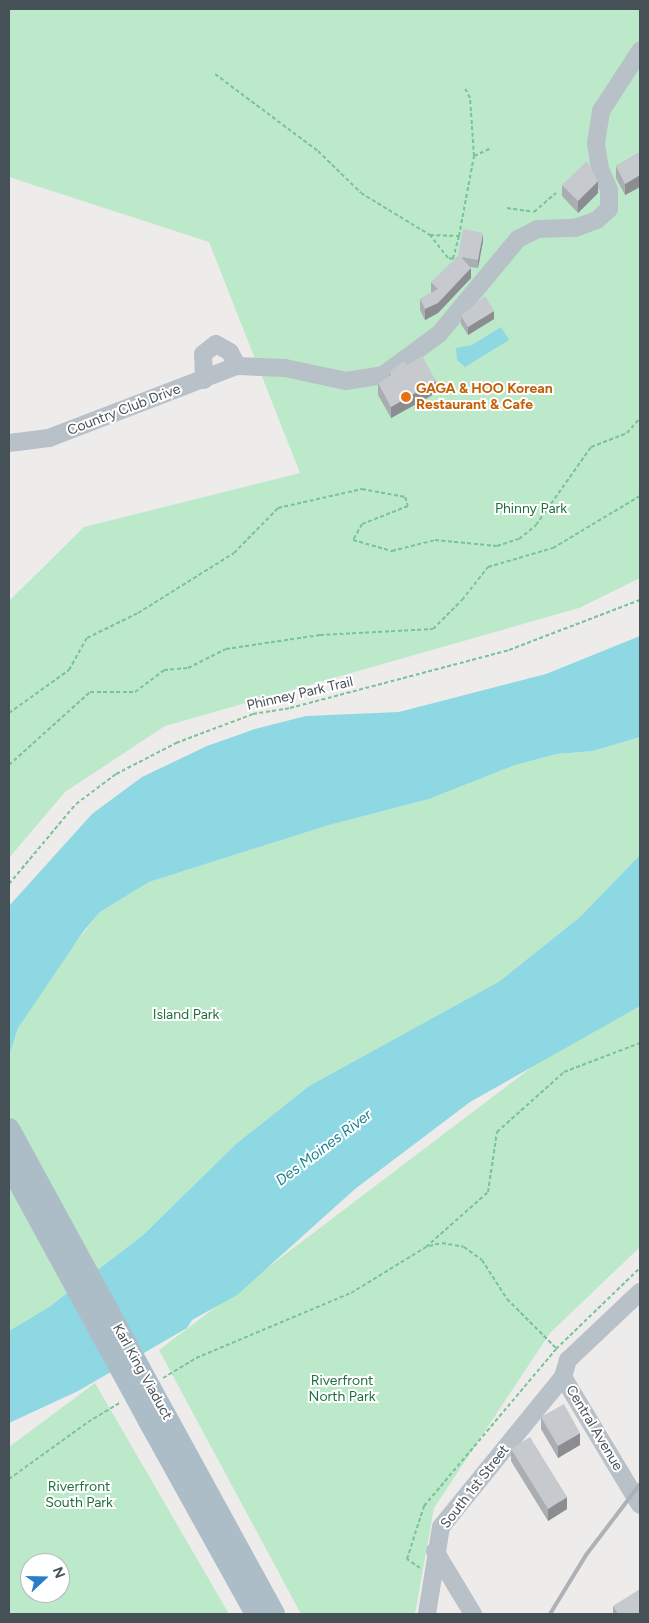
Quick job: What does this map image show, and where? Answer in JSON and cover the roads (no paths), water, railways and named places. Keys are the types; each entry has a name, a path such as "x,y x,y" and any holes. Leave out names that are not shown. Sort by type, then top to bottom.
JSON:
{"main road":[{"name":"Karl King Viaduct","path":"9,1129 256,1614"},
{"name":"Karl King Viaduct","path":"9,1164 274,1614"}],"street":[{"path":"204,380 203,354 216,344 230,352 237,366 285,368 346,381 383,375 439,334 518,239 538,229 575,228 597,220 609,209 609,190 600,169 596,143 601,111 640,51"},
{"name":"Country Club Drive","path":"11,449 49,438 237,366"},
{"name":"South 1st Street","path":"427,1614 435,1551 441,1527 562,1377 568,1360 640,1292"},
{"name":"Central Avenue","path":"562,1377 640,1505"},
{"path":"435,1551 474,1614"}],"water":[{"path":"501,327 509,340 465,367 457,360 456,348 472,345"},
{"path":"640,636 640,737 593,751 557,754 515,765 429,799 329,825 149,882 100,912 83,932 18,1028 9,1056 9,906 92,814 142,777 207,746 255,729 306,716 399,712 546,674"},
{"name":"Des Moines River","path":"640,855 640,1006 470,1102 355,1189 237,1295 192,1320 187,1328 78,1391 9,1423 9,1331 49,1307 142,1236 236,1144 309,1086 500,981 580,917"}],"railway":[{"path":"550,1614 586,1555 640,1484"}],"place":[{"name":"GAGA & HOO Korean Restaurant & Cafe","path":"406,397"}],"park label":[{"name":"Phinny Park","path":"531,509"},
{"name":"Island Park","path":"186,1015"},
{"name":"Riverfront North Park","path":"342,1389"},
{"name":"Riverfront South Park","path":"79,1495"}]}
